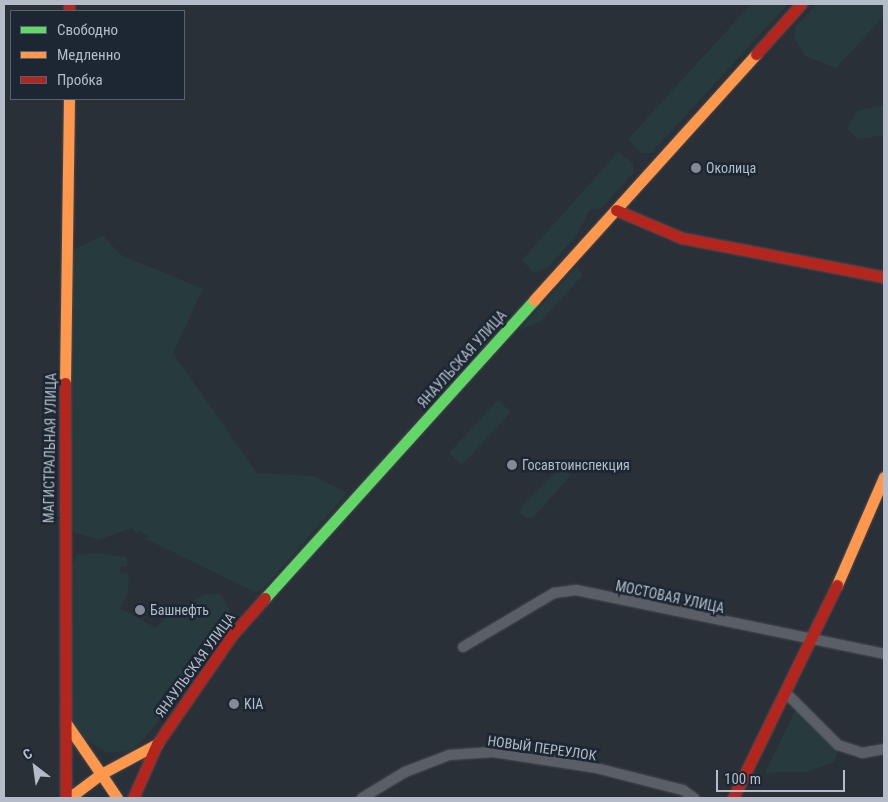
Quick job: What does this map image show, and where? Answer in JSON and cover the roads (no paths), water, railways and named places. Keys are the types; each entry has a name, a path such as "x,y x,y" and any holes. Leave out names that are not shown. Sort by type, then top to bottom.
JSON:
{"main road":[{"name":"ЯНАУЛЬСКАЯ УЛИЦА","path":"157,744 252,613 801,4"},
{"name":"МАГИСТРАЛЬНАЯ УЛИЦА","path":"68,798 65,721 69,100"},
{"path":"616,210 682,238 884,277"},
{"path":"733,798 812,642 884,477"},
{"path":"65,721 117,798"},
{"path":"133,798 157,744"},
{"name":"МАГИСТРАЛЬНАЯ УЛИЦА","path":"68,798 101,774 157,744"}],"street":[{"name":"МОСТОВАЯ УЛИЦА","path":"463,647 554,593 576,590 812,642 884,654"},
{"path":"786,693 838,745 862,752 884,749"},
{"name":"НОВЫЙ ПЕРЕУЛОК","path":"362,798 405,772 449,755 492,752 596,768 683,790 694,798"}],"place":[{"name":"Околица","path":"696,168"},
{"name":"Госавтоинспекция","path":"512,465"},
{"name":"Башнефть","path":"140,610"},
{"name":"KIA","path":"234,704"}]}
